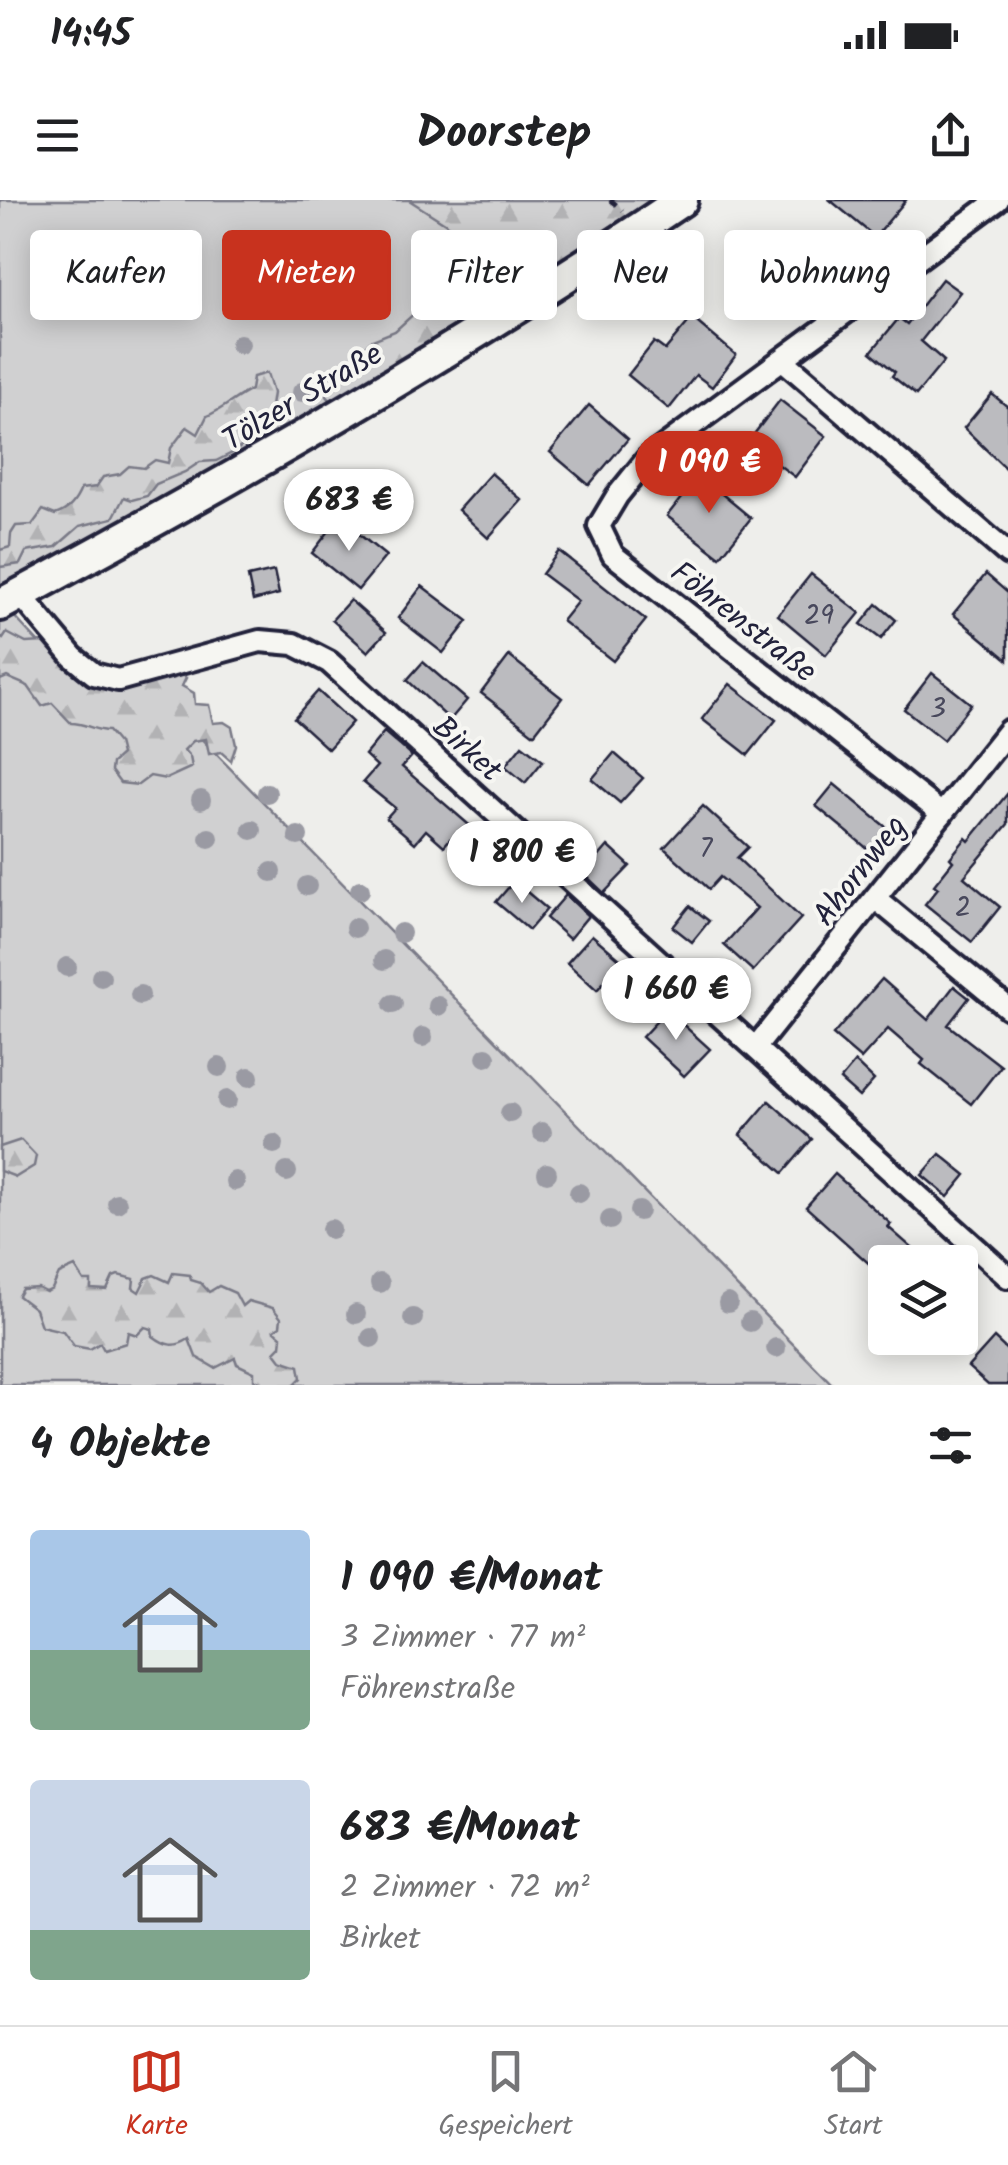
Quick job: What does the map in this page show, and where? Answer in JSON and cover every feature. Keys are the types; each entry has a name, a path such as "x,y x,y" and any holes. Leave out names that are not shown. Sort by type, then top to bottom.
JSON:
{"main road":[{"name":"Tölzer Straße","path":"10,600 259,463 520,306 682,200"}],"street":[{"name":"Föhrenstraße","path":"942,814 614,555 599,526 616,496 647,458 998,200"},
{"path":"784,360 1008,554"},
{"name":"Birket","path":"10,600 94,674 118,680 260,640 294,644 329,662 1008,1277"},
{"name":"Ahornweg","path":"756,1047 1008,730"},
{"path":"875,898 1008,1008"}],"green space":[{"path":"0,200 446,200 484,230 411,230 411,320 467,320 238,460 0,587"},
{"path":"409,200 658,200 611,230 577,230 577,251 557,264 557,230 456,230"},
{"path":"411,316 411,320 466,320 332,402 321,389 328,378 347,366 370,341 395,331"},
{"path":"267,373 273,393 268,427 234,452 216,461 200,462 156,484 147,496 132,500 124,497 113,518 80,526 56,547 26,552 20,564 0,567 0,550 10,547 16,526 32,525 43,510 55,515 64,511 81,489 96,487 103,477 120,474 129,466 144,468 155,460 168,463 171,448 187,427 198,434 207,416 251,390 253,377"},
{"path":"0,601 63,669 179,716 833,1385 0,1385"},
{"path":"7,633 26,643 45,642 131,686 176,671 186,678 182,686 194,693 195,704 209,705 213,723 224,722 232,727 236,745 231,761 221,752 209,754 206,739 193,741 184,750 192,767 166,779 150,776 138,785 120,783 111,771 112,763 121,755 118,743 108,731 71,723 52,703 42,706 28,686 7,677 0,680 0,637 3,639"},
{"path":"21,1140 36,1156 34,1166 16,1177 0,1171 0,1147"},
{"path":"75,1267 84,1281 91,1281 91,1289 107,1290 118,1275 134,1279 133,1288 139,1292 146,1278 154,1275 169,1282 173,1273 190,1275 191,1280 201,1283 209,1292 219,1286 235,1293 242,1306 248,1301 273,1308 281,1318 280,1326 274,1330 282,1337 275,1352 281,1360 299,1366 301,1378 294,1385 265,1385 254,1379 254,1372 237,1364 235,1358 215,1368 196,1357 189,1339 166,1344 145,1327 137,1335 128,1332 126,1343 104,1350 100,1343 90,1349 74,1346 63,1331 41,1326 35,1309 18,1296 22,1289 52,1289 59,1274"}],"building":[{"path":"830,200 906,200 881,230 866,230"},
{"path":"942,279 960,292 921,341 944,361 916,395 871,352 897,320 907,324 910,320 926,320 926,300"},
{"path":"694,320 736,355 712,387 696,375 669,409 628,375 654,342 665,350"},
{"path":"992,394 1008,407 1008,471 964,428"},
{"path":"780,400 826,436 795,477 748,442"},
{"path":"589,405 628,439 589,485 550,452"},
{"path":"491,473 522,500 488,538 458,510"},
{"path":"699,475 751,518 720,557 667,516"},
{"path":"339,518 386,556 358,590 312,553"},
{"path":"559,551 646,620 613,661 562,621 578,601 542,574"},
{"path":"274,571 279,594 253,601 248,577"},
{"path":"811,574 860,613 826,655 778,615"},
{"path":"986,574 1008,593 1008,660 953,614"},
{"path":"422,586 468,621 443,653 398,618"},
{"path":"350,600 386,632 368,652 332,620"},
{"path":"877,604 896,620 881,639 861,624"},
{"path":"509,656 562,698 534,734 481,693"},
{"path":"423,662 467,700 450,720 407,680"},
{"path":"932,673 971,704 943,740 904,709"},
{"path":"730,684 776,720 748,755 702,719"},
{"path":"318,691 352,722 328,749 294,718"},
{"path":"384,732 412,756 402,767 483,837 468,855 450,839 444,846 426,830 415,843 386,818 395,808 363,782 377,766 365,755"},
{"path":"522,745 543,761 525,783 505,766"},
{"path":"614,753 643,778 620,803 592,779"},
{"path":"834,784 887,828 869,850 816,806"},
{"path":"1008,793 1008,824 964,877 1000,907 972,942 925,904 953,861 950,858"},
{"path":"703,806 748,847 737,858 801,918 753,971 724,945 757,908 720,877 709,889 664,848"},
{"path":"608,846 630,866 604,893 584,874"},
{"path":"514,881 547,909 529,930 496,902"},
{"path":"566,895 588,916 569,939 546,918"},
{"path":"690,906 709,921 692,942 673,927"},
{"path":"592,935 622,961 597,990 567,963"},
{"path":"882,979 928,1020 954,986 969,998 948,1025 1001,1066 971,1104 921,1064 924,1060 888,1029 861,1059 833,1035"},
{"path":"667,1010 710,1049 684,1076 642,1037"},
{"path":"855,1062 874,1080 859,1097 840,1080"},
{"path":"769,1101 812,1139 783,1173 740,1135"},
{"path":"940,1154 966,1175 948,1197 922,1175"},
{"path":"835,1174 909,1245 868,1245 868,1263 806,1207"},
{"path":"994,1338 1008,1351 1008,1385 988,1385 968,1367"}]}
